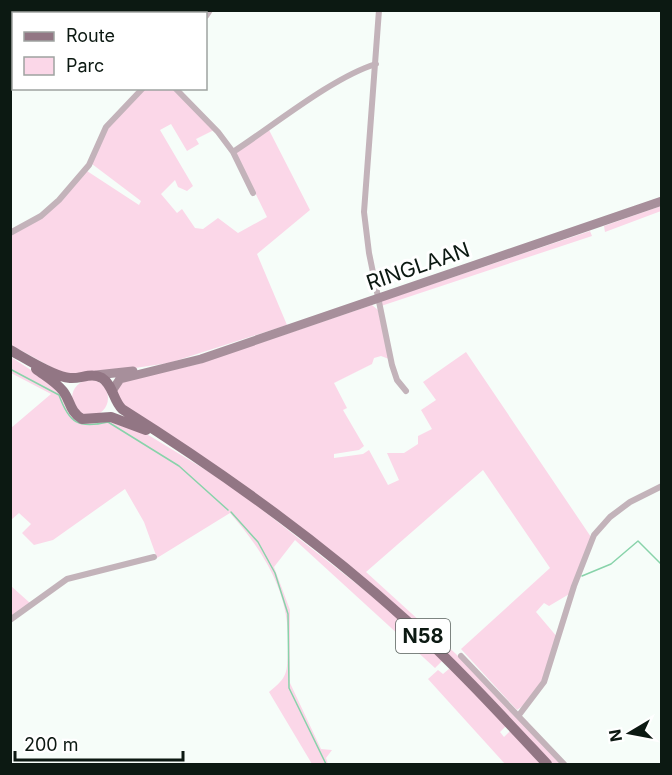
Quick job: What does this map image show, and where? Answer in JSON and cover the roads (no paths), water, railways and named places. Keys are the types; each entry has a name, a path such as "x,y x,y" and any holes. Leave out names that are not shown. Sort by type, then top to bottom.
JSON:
{"main road":[{"name":"RINGLAAN","path":"112,394 120,379 185,364 662,201"},
{"path":"10,351 62,376 87,375 108,383 112,394 109,410 97,419 82,419 75,415 67,397 57,384 10,351"},
{"name":"RINGLAAN","path":"87,375 185,364"},
{"path":"67,397 70,386 87,375"},
{"name":"N58","path":"112,394 122,409 252,495 377,595 448,660 547,765"},
{"name":"N58","path":"97,419 109,417 117,419 180,447"}],"street":[{"path":"379,10 364,212 378,299 392,365 397,380 406,391"},
{"path":"233,152 322,93 376,64"},
{"path":"10,233 41,216 58,200 89,165 105,127 140,90"},
{"path":"177,90 218,132 233,152 253,193"},
{"path":"519,715 544,682 578,576 594,535 610,517 630,502 662,486"},
{"path":"10,620 67,579 142,562 154,557"},
{"path":"461,656 564,765"}],"waterway":[{"path":"10,369 59,395 67,412 76,422 89,425 108,422 179,466 228,510"},
{"path":"231,512 258,542 275,573 288,614 289,688 326,764"},
{"path":"582,576 611,564 638,541 662,565"}]}
